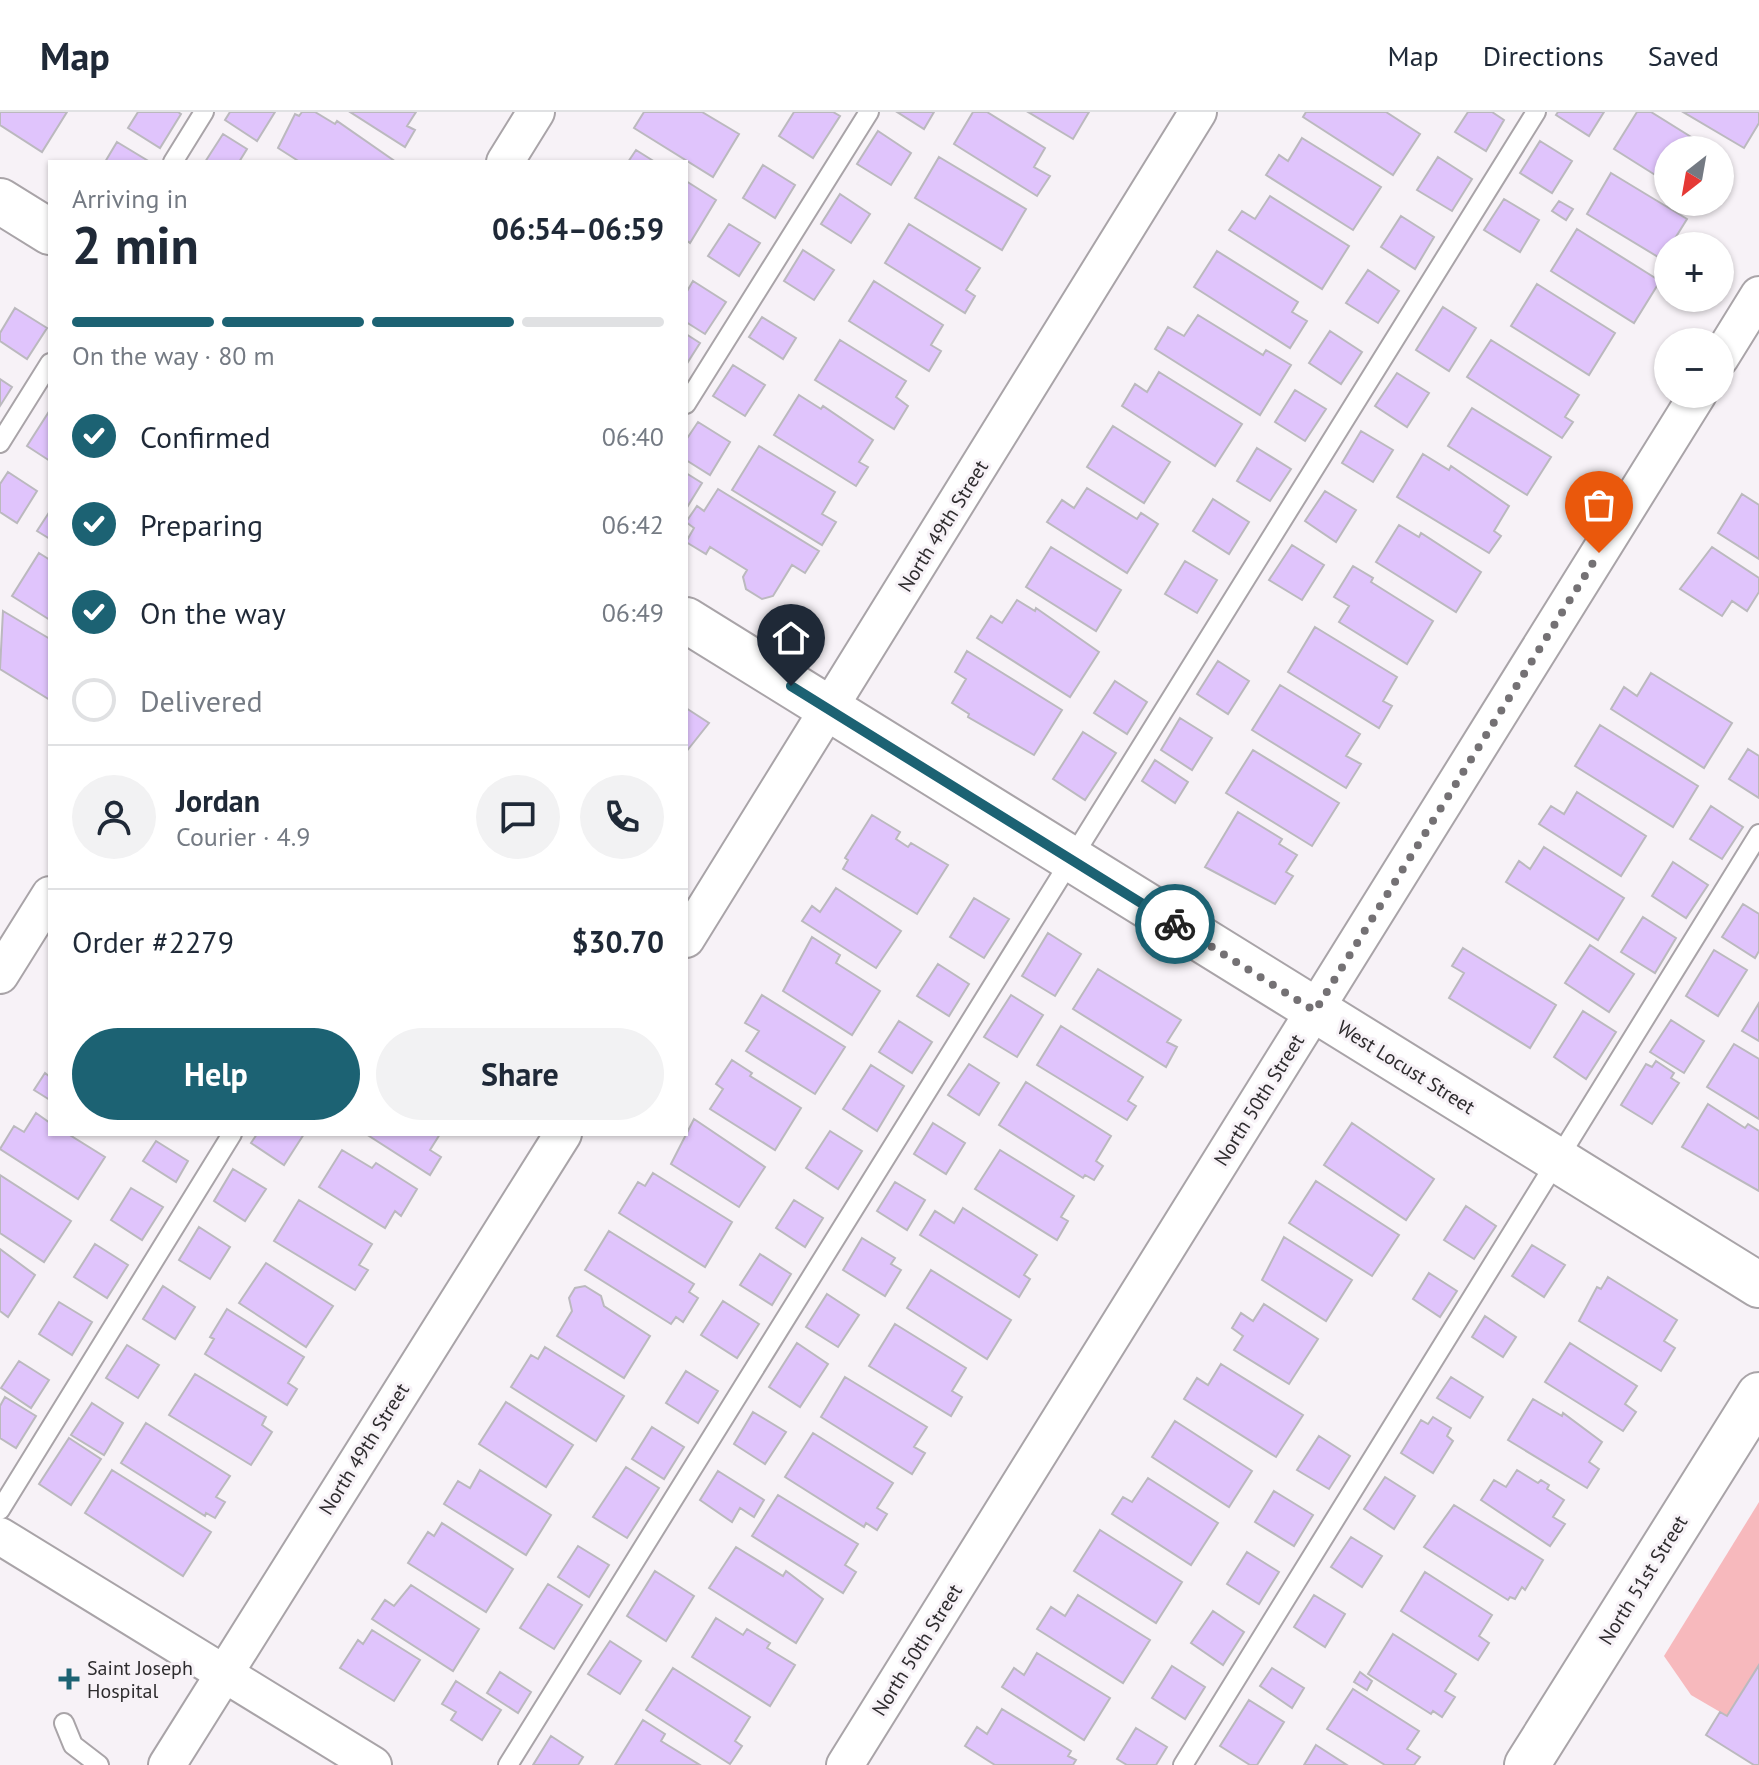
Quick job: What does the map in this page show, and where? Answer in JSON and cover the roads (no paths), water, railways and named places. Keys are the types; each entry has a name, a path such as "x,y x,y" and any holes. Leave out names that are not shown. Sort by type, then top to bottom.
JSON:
{"street":[{"path":"506,160 536,112"},
{"name":"North 49th Street","path":"688,936 1198,112"},
{"path":"0,201 48,231"},
{"path":"1734,335 1759,295"},
{"name":"North 50th Street","path":"845,1765 1689,408"},
{"name":"West Locust Street","path":"688,621 1759,1285"},
{"path":"0,975 48,898"},
{"name":"North 49th Street","path":"167,1765 562,1136"},
{"name":"North 51st Street","path":"1527,1765 1759,1395"},
{"path":"0,1536 373,1765"}],"lane":[{"path":"174,160 204,112"},
{"path":"688,401 869,112"},
{"path":"508,1765 1536,112"},
{"path":"0,443 48,366"},
{"path":"1183,1765 1759,834"},
{"path":"0,1510 231,1136"},
{"path":"64,1723 73,1745 99,1765"}],"place":[{"name":"Saint Joseph Hospital","path":"69,1679"}]}
